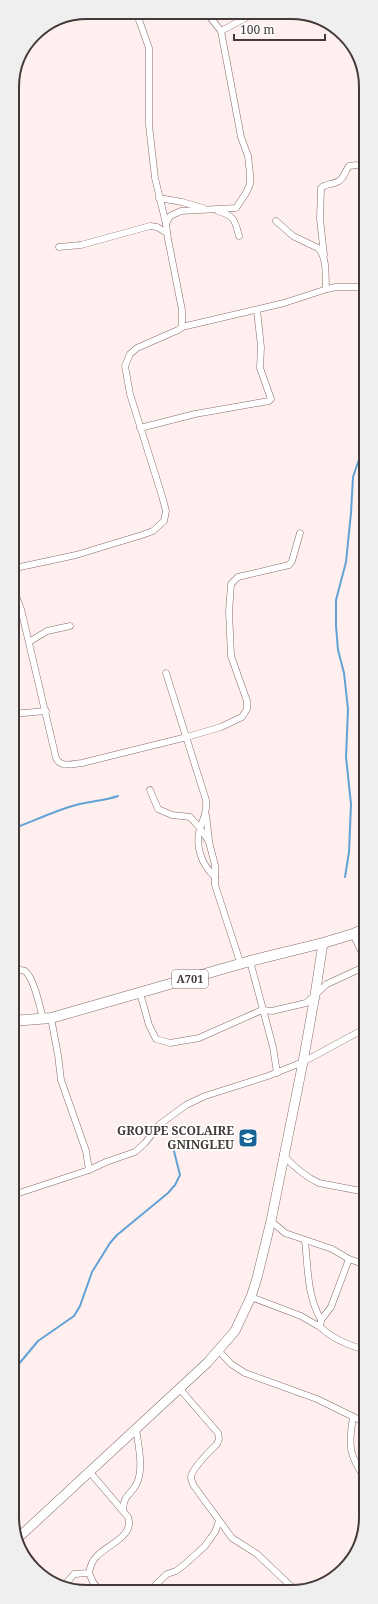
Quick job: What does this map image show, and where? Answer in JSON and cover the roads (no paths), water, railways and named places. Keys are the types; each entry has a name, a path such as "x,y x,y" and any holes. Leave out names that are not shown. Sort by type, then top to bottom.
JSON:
{"main road":[{"name":"A701","path":"19,1021 47,1018 323,943 359,931"}],"street":[{"path":"139,19 149,48 149,124 155,178 166,224 182,310 182,327"},
{"path":"166,224 170,216 181,211 236,208 250,184 247,149 241,137 221,31 212,19"},
{"path":"221,31 244,19"},
{"path":"326,289 320,219 321,188 324,185 338,182 343,178 349,166 359,166"},
{"path":"159,198 225,213 232,217 236,222 239,236"},
{"path":"231,209 232,217"},
{"path":"276,221 293,236 318,248 324,256"},
{"path":"59,247 81,244 150,226 157,227 167,233"},
{"path":"19,567 80,554 142,535 153,531 164,521 166,511 130,394 125,366 130,354 137,348 182,327 257,310 326,289 336,287 359,287"},
{"path":"140,428 195,414 269,401 268,388 260,368 261,347 257,310"},
{"path":"19,604 39,690 46,711 58,762 63,765 98,759 187,737 221,727 242,717 247,709 247,701 231,656 229,607 231,584 238,577 289,565 292,561 300,532"},
{"path":"29,642 47,631 70,626"},
{"path":"166,673 206,800 209,842 215,865 216,892 222,904 262,1010 273,1047 277,1073"},
{"path":"19,713 46,711"},
{"path":"150,790 158,809 172,815 190,817 200,828 209,842"},
{"path":"206,814 200,828 200,857 208,870 215,876"},
{"path":"353,934 359,946"},
{"path":"21,1535 89,1470 219,1351 235,1331 251,1297 257,1278 270,1221 303,1062 323,943"},
{"path":"140,993 149,1025 156,1040 170,1043 208,1035 233,1022 262,1010 272,1011 306,1003 327,984 359,969"},
{"path":"19,970 26,972 47,1018 58,1055 61,1080 86,1151 89,1170"},
{"path":"19,1193 89,1170 106,1162 135,1152 145,1143 159,1125 186,1105 228,1088 277,1073 303,1062 359,1032"},
{"path":"284,1155 298,1170 313,1180 359,1191"},
{"path":"270,1221 285,1234 332,1249 349,1259 359,1263"},
{"path":"305,1241 309,1286 314,1308 320,1320 320,1327"},
{"path":"320,1320 331,1307 349,1259"},
{"path":"251,1297 310,1320 326,1332 344,1342 359,1347"},
{"path":"219,1351 231,1364 245,1373 317,1399 359,1420"},
{"path":"179,1388 218,1432 219,1439 217,1444 195,1468 191,1475 191,1480 232,1538 256,1554 290,1585"},
{"path":"352,1417 349,1448 354,1462 359,1470"},
{"path":"123,1510 124,1500 137,1483 139,1472 136,1428"},
{"path":"89,1470 123,1510 130,1521 126,1533 96,1556 91,1562 89,1573 96,1585"},
{"path":"155,1585 167,1574 184,1566 205,1546 216,1532 219,1521"},
{"path":"67,1582 74,1574 89,1573"}],"waterway":[{"path":"345,877 349,852 351,804 346,757 348,709 344,673 338,650 336,600 346,562 353,477 359,460"},
{"path":"19,826 68,807 118,796"},
{"path":"19,1364 38,1341 74,1316 80,1306 92,1272 110,1243 117,1235 168,1193 175,1185 180,1175 172,1143"}],"place":[{"name":"GROUPE SCOLAIRE GNINGLEU","path":"248,1138"}]}
